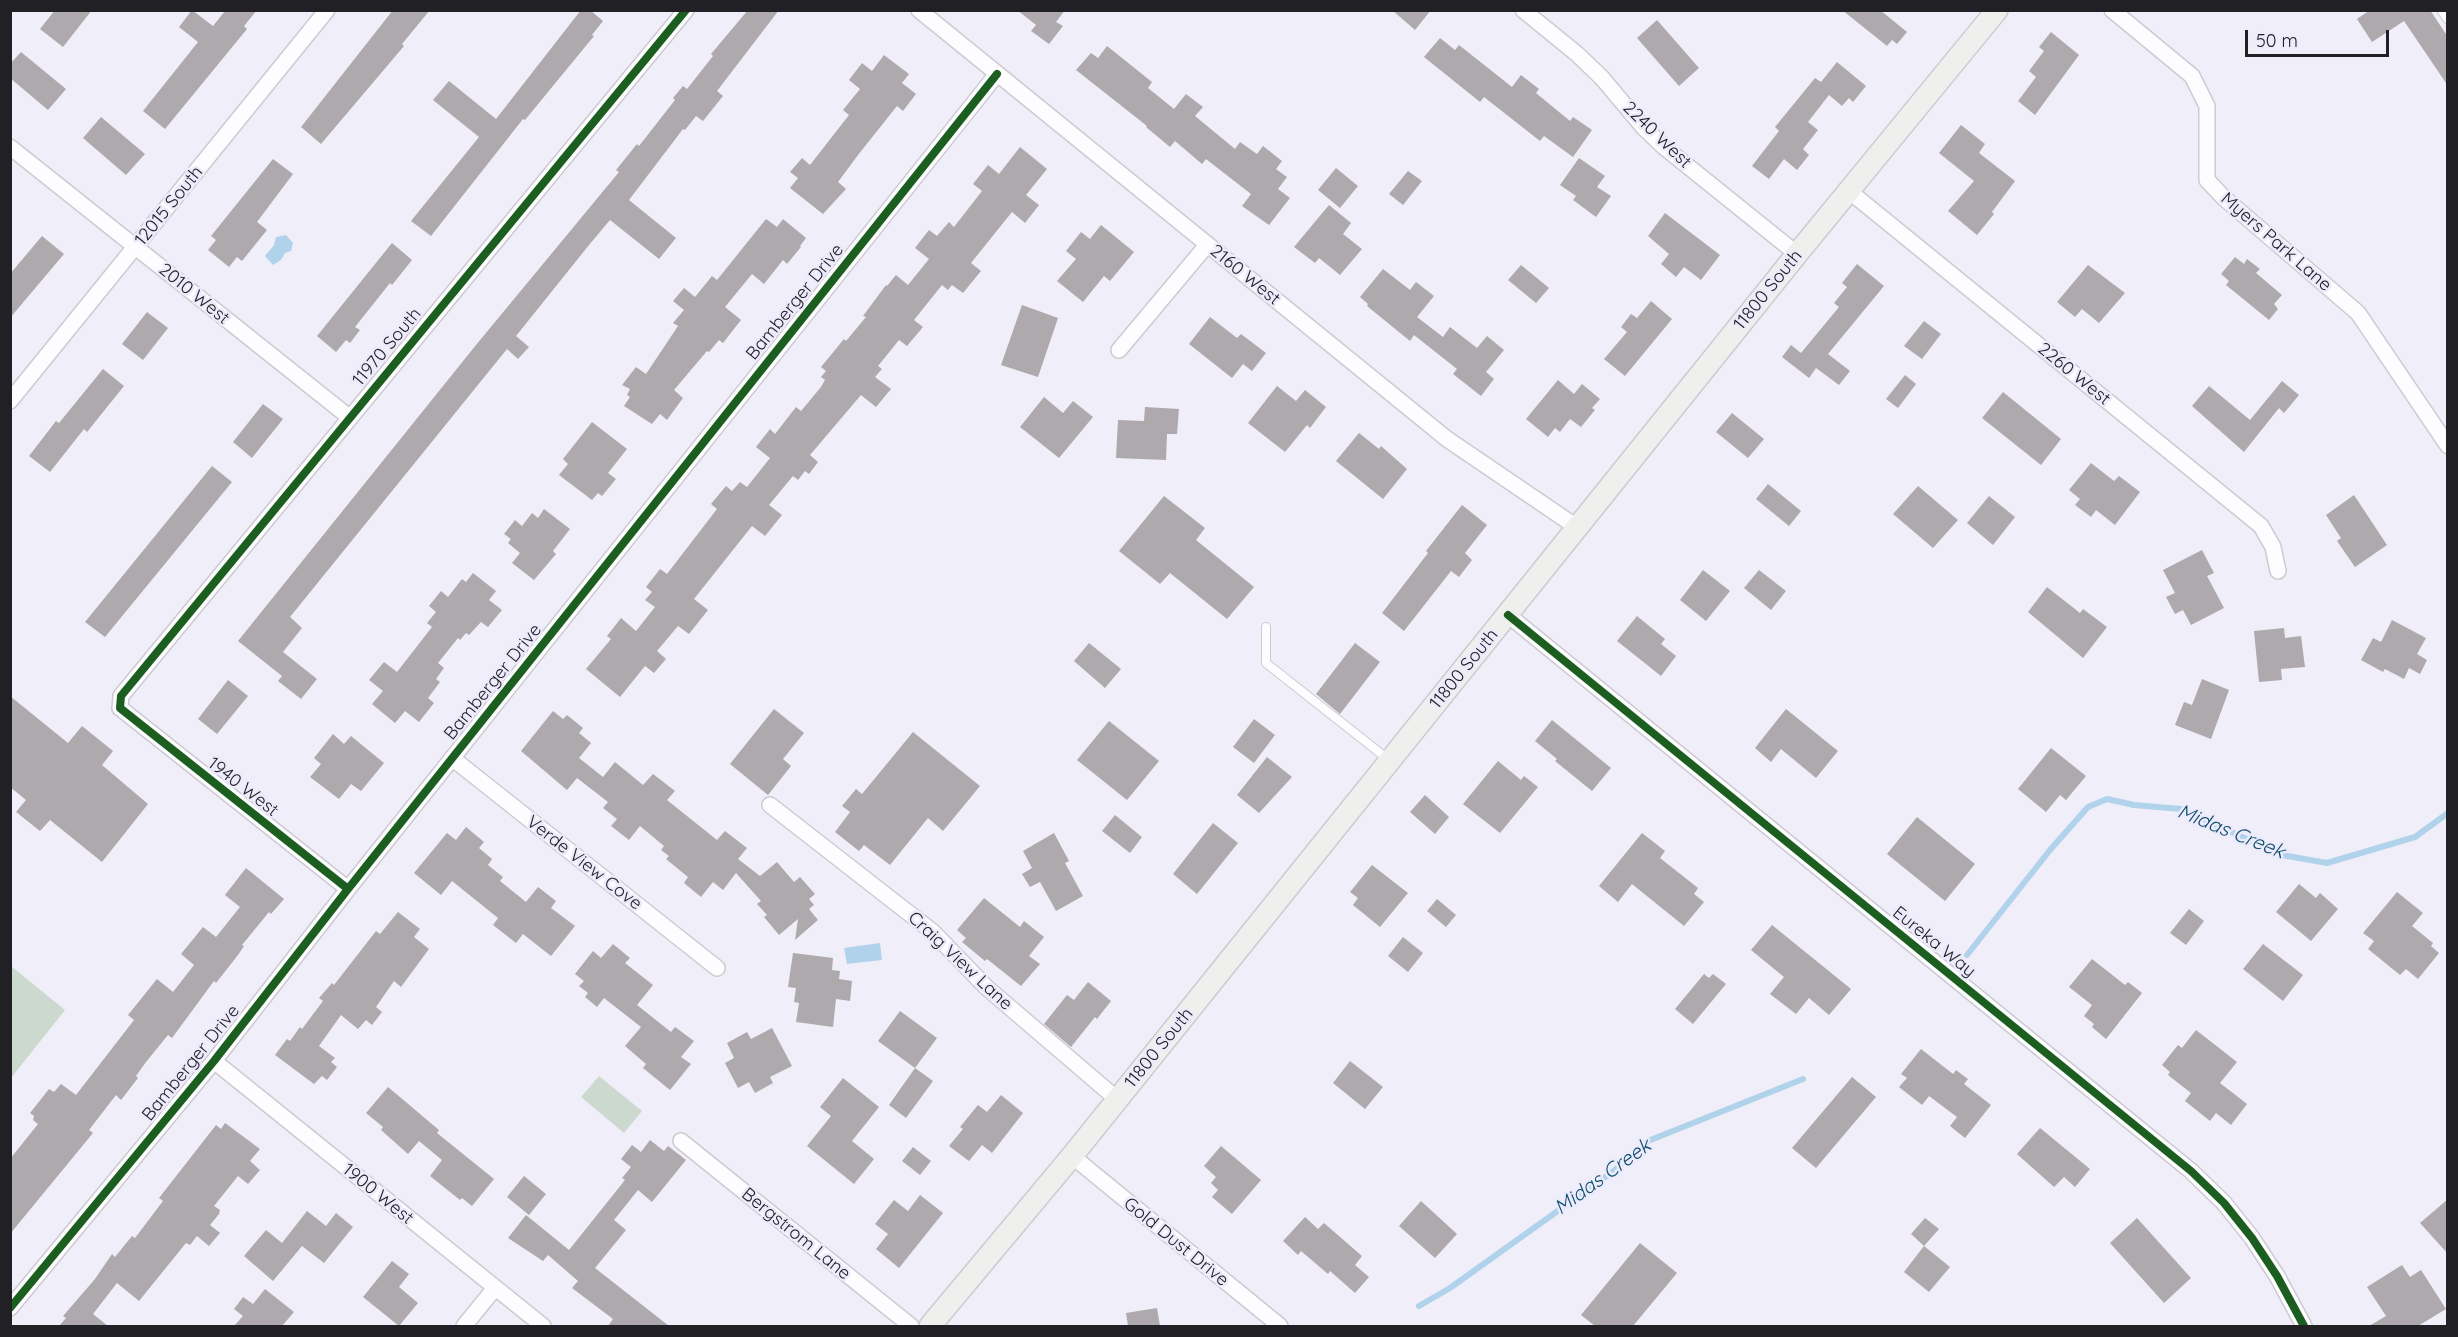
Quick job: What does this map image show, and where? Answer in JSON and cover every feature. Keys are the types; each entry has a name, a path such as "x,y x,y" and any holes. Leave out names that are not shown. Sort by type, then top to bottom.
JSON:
{"main road":[{"name":"11800 South","path":"930,1326 1118,1100 1797,254 1997,10"}],"street":[{"name":"12015 South","path":"10,401 327,10"},
{"name":"11970 South","path":"120,708 121,696 686,10"},
{"name":"2160 West","path":"919,10 1447,439 1578,528"},
{"name":"2240 West","path":"1523,10 1577,54 1602,78 1644,128 1664,147 1797,254"},
{"name":"Myers Park Lane","path":"2112,10 2193,76 2207,105 2207,180 2224,198 2358,314 2448,446"},
{"name":"Bamberger Drive","path":"10,1308 214,1061 348,889 997,74"},
{"name":"2010 West","path":"10,147 349,417"},
{"name":"2260 West","path":"1849,191 2261,526 2273,547 2278,571"},
{"path":"1119,350 1207,244"},
{"name":"Eureka Way","path":"1508,615 2191,1171 2224,1203 2252,1238 2277,1276 2304,1326"},
{"name":"1940 West","path":"120,708 348,889"},
{"name":"Verde View Cove","path":"452,758 717,968"},
{"name":"Craig View Lane","path":"770,805 933,932 986,987 1118,1100"},
{"name":"1900 West","path":"214,1061 543,1326"},
{"name":"Bergstrom Lane","path":"681,1141 911,1326"},
{"name":"Gold Dust Drive","path":"1072,1156 1280,1326"},
{"path":"464,1326 495,1288"}],"lane":[{"path":"2441,10 2448,21"},
{"path":"1266,627 1266,663 1390,761"}],"shaded area":[{"path":"11,966 65,1010 11,1078"},
{"path":"599,1076 642,1111 624,1133 581,1097"}],"water":[{"path":"286,235 293,243 291,251 285,253 281,260 273,265 265,256 274,245 276,237"},
{"path":"880,943 882,960 847,964 844,948"}],"building":[{"path":"55,10 92,10 63,47 40,29"},
{"path":"192,10 213,26 225,11 257,10 244,26 247,29 165,129 143,111 198,42 179,27"},
{"path":"393,10 430,10 402,44 404,46 321,144 301,127"},
{"path":"581,10 590,10 603,21 592,35 594,36 525,120 523,119 431,236 411,221 479,137 433,100 449,81 496,119"},
{"path":"748,10 779,10 717,91 723,96 703,121 696,116 685,130 683,129 629,200 676,238 659,259 610,220 589,245 516,336 529,347 518,359 507,349 290,617 302,628 283,652 317,679 301,699 278,681 282,676 238,641 476,345 619,172 616,170 637,144 639,146 675,100 673,98 683,86 687,89 713,56 711,54"},
{"path":"1017,10 1065,10 1056,22 1063,26 1049,44 1031,31 1036,25"},
{"path":"1392,10 1431,10 1415,30"},
{"path":"1842,10 1880,10 1907,32 1897,44 1892,40 1887,46"},
{"path":"2370,10 2430,10 2448,37 2448,86 2404,21 2372,42 2357,19"},
{"path":"1657,20 1699,68 1679,86 1637,38"},
{"path":"2051,32 2079,55 2035,115 2018,101 2036,77 2029,71 2044,51 2039,47"},
{"path":"1440,38 1455,50 1459,45 1512,87 1521,75 1539,89 1536,93 1570,121 1573,117 1592,130 1573,157 1544,136 1540,141 1484,97 1480,102 1424,57"},
{"path":"1107,46 1152,82 1148,88 1174,109 1186,94 1203,107 1195,116 1235,149 1240,142 1257,154 1263,146 1282,161 1276,169 1287,177 1278,189 1290,198 1269,225 1242,206 1251,194 1206,159 1202,164 1175,141 1170,147 1076,70 1091,53 1098,58"},
{"path":"21,52 66,89 48,110 10,78 10,64"},
{"path":"884,55 909,74 902,83 916,94 903,111 897,106 858,155 838,182 846,189 823,214 790,188 798,178 790,172 802,158 810,165 849,115 843,110 860,89 849,80 862,63 872,71"},
{"path":"1837,62 1866,86 1853,102 1849,98 1842,106 1829,95 1808,122 1818,130 1803,149 1809,155 1797,170 1784,159 1769,179 1752,166 1779,131 1775,127 1815,78 1821,82"},
{"path":"101,117 145,154 126,175 83,138"},
{"path":"1961,125 1985,144 1979,153 2015,181 1992,212 1994,214 1977,235 1948,211 1974,181 1939,153"},
{"path":"1020,147 1047,169 1026,195 1039,205 1025,223 1012,212 971,263 981,271 963,293 952,285 948,290 942,285 914,320 923,327 907,346 899,340 878,366 882,369 875,377 891,389 876,407 861,395 810,455 818,462 809,474 805,471 798,480 793,476 769,505 782,515 765,536 752,526 694,599 708,610 689,634 678,626 657,651 666,659 654,673 645,666 620,697 586,669 611,639 607,636 621,618 636,631 655,607 645,600 652,592 646,587 660,569 667,574 717,509 711,504 726,486 732,491 740,482 747,487 770,458 756,447 770,429 775,434 796,407 801,411 821,387 825,380 821,377 826,371 821,367 866,317 863,316 886,285 896,275 908,285 929,259 915,248 929,230 937,236 949,222 954,227 982,191 973,184 988,165 999,174"},
{"path":"1579,158 1605,176 1597,187 1611,196 1596,217 1573,200 1576,196 1560,185"},
{"path":"273,159 293,174 257,222 267,230 242,261 237,257 229,267 208,250 216,240 211,236"},
{"path":"1336,168 1358,186 1340,208 1318,190"},
{"path":"1408,171 1422,181 1403,205 1389,194"},
{"path":"1329,205 1351,223 1343,234 1362,249 1340,275 1319,258 1315,263 1294,247"},
{"path":"1665,213 1720,255 1701,280 1684,267 1676,277 1661,264 1669,254 1648,236"},
{"path":"766,219 777,227 783,219 806,238 801,247 787,264 783,260 764,284 752,274 725,307 741,320 723,343 719,340 709,352 707,351 674,390 683,398 667,420 660,414 652,424 624,406 630,397 627,395 630,389 622,385 636,367 646,374 678,326 673,323 684,310 673,301 684,288 695,297 712,276 717,280"},
{"path":"1101,225 1134,252 1110,281 1104,276 1083,302 1057,281 1076,259 1066,251 1081,232 1090,239"},
{"path":"42,236 64,254 10,318 10,274"},
{"path":"392,243 412,260 392,285 390,283 355,327 360,330 350,343 346,340 336,352 317,336"},
{"path":"2235,257 2244,264 2247,259 2260,269 2256,273 2282,295 2274,304 2278,309 2269,320 2226,285 2229,281 2221,274"},
{"path":"1857,264 1884,286 1828,354 1850,371 1839,385 1816,368 1809,378 1782,357 1791,345 1801,353 1839,307 1834,303 1847,287 1842,283"},
{"path":"1521,265 1549,288 1536,303 1508,280"},
{"path":"2088,265 2125,293 2099,323 2082,309 2075,317 2057,302"},
{"path":"1383,269 1410,290 1416,282 1434,296 1417,317 1443,337 1450,327 1477,348 1487,336 1504,350 1486,372 1494,379 1481,396 1453,374 1457,369 1414,335 1410,341 1367,306 1368,304 1360,297"},
{"path":"1651,301 1672,319 1625,376 1604,359 1627,332 1621,327 1631,314 1637,318"},
{"path":"1022,305 1058,318 1038,377 1001,365"},
{"path":"147,312 168,328 143,360 122,344"},
{"path":"1210,317 1237,338 1241,334 1266,353 1252,371 1243,364 1232,378 1189,344"},
{"path":"1924,321 1941,334 1922,359 1904,346"},
{"path":"103,369 124,386 87,432 84,429 50,472 29,456 56,421 59,423"},
{"path":"1905,375 1916,384 1898,408 1886,399"},
{"path":"1558,380 1574,394 1582,384 1600,399 1592,408 1595,410 1581,427 1570,419 1560,432 1555,428 1548,437 1526,419"},
{"path":"2282,381 2299,395 2284,413 2279,408 2244,452 2192,406 2209,386 2250,420"},
{"path":"1277,386 1296,401 1305,390 1326,407 1310,428 1307,425 1285,452 1248,423"},
{"path":"2003,392 2061,439 2041,465 1982,418"},
{"path":"1044,397 1063,413 1073,401 1093,417 1059,458 1020,427"},
{"path":"263,404 283,419 252,458 233,442"},
{"path":"1145,407 1179,409 1177,434 1167,434 1166,460 1116,458 1118,420 1144,421"},
{"path":"1732,413 1764,439 1748,458 1716,432"},
{"path":"592,422 627,449 608,473 616,479 602,496 598,493 592,500 559,475 568,464 563,459"},
{"path":"1359,433 1379,449 1381,446 1407,469 1383,499 1336,461"},
{"path":"2091,463 2114,481 2119,476 2140,492 2115,525 2096,510 2091,517 2075,505 2080,499 2069,490"},
{"path":"212,466 232,482 105,637 85,622"},
{"path":"1768,484 1801,511 1789,526 1756,499"},
{"path":"1918,486 1958,520 1933,548 1893,514"},
{"path":"2354,495 2387,545 2355,567 2337,541 2341,538 2326,515"},
{"path":"1164,496 1205,528 1196,540 1254,587 1227,619 1170,573 1160,584 1119,551"},
{"path":"1989,496 2015,517 1993,545 1967,523"},
{"path":"1462,505 1487,525 1465,553 1472,560 1459,577 1451,571 1404,631 1382,613"},
{"path":"544,509 570,529 553,551 556,554 534,580 512,563 520,553 508,543 511,539 504,534 515,520 522,526 532,513 538,518"},
{"path":"2202,550 2214,573 2207,576 2224,608 2191,625 2183,610 2175,614 2166,597 2175,593 2163,570"},
{"path":"1703,570 1730,591 1706,621 1680,600"},
{"path":"1759,570 1786,591 1771,610 1744,588"},
{"path":"473,573 496,591 489,600 502,610 488,627 481,622 469,635 466,633 460,640 458,638 438,663 444,668 436,679 440,682 428,698 434,703 419,722 405,711 395,723 372,704 383,691 369,680 384,662 397,672 432,627 427,623 436,612 429,606 441,591 448,597 462,579 466,582"},
{"path":"2047,587 2080,613 2083,609 2107,627 2083,658 2028,612"},
{"path":"1637,616 1665,639 1661,644 1676,656 1661,676 1617,641"},
{"path":"2392,620 2426,638 2417,654 2427,660 2420,674 2409,668 2404,679 2385,669 2383,672 2361,660 2373,638 2381,642"},
{"path":"2284,628 2285,638 2301,636 2305,667 2281,669 2282,680 2259,682 2254,631"},
{"path":"1089,643 1121,669 1105,688 1074,661"},
{"path":"1355,643 1380,662 1340,714 1316,694"},
{"path":"2202,679 2229,690 2211,739 2175,725 2184,702 2192,705"},
{"path":"228,680 248,696 217,734 198,719"},
{"path":"10,696 68,743 82,726 113,751 102,765 148,804 102,862 50,820 40,831 16,812 26,800 10,787"},
{"path":"774,709 804,733 783,759 791,766 768,795 730,764"},
{"path":"1786,709 1838,751 1816,778 1781,749 1771,762 1755,748"},
{"path":"553,711 563,719 567,715 583,728 579,733 591,743 579,758 603,777 615,762 643,785 653,774 675,791 667,800 717,840 725,831 747,848 738,859 760,876 777,862 794,882 800,877 815,894 809,899 814,905 809,909 818,920 795,940 798,919 779,935 764,917 767,915 757,904 761,901 736,873 723,890 713,882 701,897 684,883 688,877 666,859 669,856 661,850 664,846 640,826 629,840 611,826 617,819 603,808 608,802 577,778 567,790 521,751"},
{"path":"1254,719 1275,735 1254,763 1233,747"},
{"path":"1552,720 1611,768 1592,791 1555,761 1557,759 1535,741"},
{"path":"1109,721 1159,761 1127,800 1077,760"},
{"path":"913,732 980,786 943,831 928,818 890,865 864,845 859,851 835,832 850,812 842,806 856,789 862,794"},
{"path":"333,734 344,744 351,736 384,763 361,791 351,784 339,799 310,777 321,764 314,758"},
{"path":"2051,748 2086,776 2066,800 2060,795 2046,812 2018,789"},
{"path":"1267,757 1292,777 1259,813 1237,795"},
{"path":"1498,761 1521,780 1524,776 1538,787 1500,833 1463,804"},
{"path":"1425,795 1449,817 1435,834 1410,812"},
{"path":"1115,815 1142,837 1130,853 1102,831"},
{"path":"1917,817 1975,864 1945,901 1887,854"},
{"path":"1213,823 1238,843 1197,894 1173,874"},
{"path":"466,827 484,842 479,848 492,859 488,865 503,877 500,881 526,902 538,887 556,901 551,908 575,926 551,956 523,934 516,943 493,925 498,918 452,881 441,895 414,873 447,833 456,840"},
{"path":"1054,833 1069,861 1065,863 1083,896 1056,911 1040,882 1030,887 1022,874 1032,868 1023,851"},
{"path":"1642,833 1665,851 1660,858 1698,888 1694,894 1704,902 1684,926 1632,884 1618,902 1599,886"},
{"path":"1372,865 1408,893 1380,927 1353,905 1358,898 1350,892"},
{"path":"246,868 284,899 271,914 269,912 242,945 244,946 238,955 216,983 214,981 172,1038 168,1035 146,1062 136,1076 138,1078 121,1100 116,1095 89,1130 93,1133 10,1234 10,1159 38,1124 30,1113 49,1089 54,1092 61,1084 76,1095 134,1020 128,1015 157,979 173,992 194,965 181,954 203,927 216,937 240,907 225,895"},
{"path":"2299,884 2316,898 2320,893 2338,909 2311,941 2276,912"},
{"path":"2397,892 2423,913 2412,926 2433,943 2431,946 2439,953 2418,979 2406,969 2400,975 2368,949 2374,941 2363,933"},
{"path":"984,898 1020,927 1024,921 1044,937 1029,956 1040,964 1021,986 962,942 966,938 957,930"},
{"path":"1437,899 1456,915 1446,927 1427,911"},
{"path":"2189,909 2204,921 2186,945 2170,933"},
{"path":"398,912 420,929 414,937 429,949 401,987 394,981 376,1007 382,1012 372,1025 366,1020 358,1029 341,1015 319,1046 335,1058 331,1062 337,1067 327,1080 322,1076 314,1084 275,1055 287,1039 290,1041 300,1027 302,1029 323,1001 319,998 332,983 334,985 376,931 380,934"},
{"path":"1772,925 1851,989 1829,1015 1809,998 1796,1014 1770,994 1784,977 1751,950"},
{"path":"1403,937 1423,953 1408,972 1388,956"},
{"path":"613,944 630,958 625,963 653,985 637,1005 671,1032 675,1027 694,1041 681,1057 691,1064 670,1090 643,1068 646,1064 625,1046 641,1027 604,998 597,1007 585,997 588,993 579,986 584,981 575,974 593,951 601,958"},
{"path":"2263,944 2303,975 2283,1001 2243,969"},
{"path":"793,953 833,958 832,970 840,971 839,979 852,981 850,1001 836,999 833,1027 796,1022 799,1003 794,1002 796,988 788,987"},
{"path":"2092,959 2125,985 2128,982 2142,993 2106,1039 2092,1027 2094,1024 2084,1016 2092,1005 2069,987"},
{"path":"1704,974 1709,978 1713,974 1726,984 1693,1024 1675,1009"},
{"path":"1088,982 1111,1001 1071,1047 1044,1024 1067,995 1074,1000"},
{"path":"900,1011 937,1038 915,1068 878,1041"},
{"path":"772,1028 792,1066 770,1077 773,1083 755,1093 749,1082 738,1088 725,1063 734,1058 727,1043 747,1032 751,1039"},
{"path":"2196,1030 2237,1062 2220,1083 2247,1104 2231,1125 2216,1113 2210,1121 2185,1101 2191,1093 2168,1075 2170,1072 2162,1065 2178,1045 2182,1048"},
{"path":"1921,1049 1953,1074 1956,1070 1968,1079 1964,1084 1991,1105 1965,1138 1950,1126 1957,1117 1929,1096 1922,1105 1899,1087 1907,1078 1901,1074"},
{"path":"1350,1061 1383,1087 1365,1109 1333,1083"},
{"path":"915,1068 933,1081 906,1118 889,1105"},
{"path":"1852,1077 1876,1097 1816,1168 1792,1148"},
{"path":"843,1078 879,1107 852,1141 874,1159 854,1184 807,1146 831,1116 820,1107"},
{"path":"388,1087 439,1130 437,1133 494,1179 472,1206 462,1198 460,1200 430,1176 442,1160 419,1141 408,1154 381,1130 383,1127 366,1113"},
{"path":"1001,1095 1023,1113 992,1153 982,1145 969,1161 949,1146 963,1129 960,1127 978,1105 987,1112"},
{"path":"225,1123 260,1149 250,1161 260,1170 248,1184 238,1176 214,1206 220,1210 210,1225 220,1233 209,1246 197,1236 190,1245 186,1243 139,1301 117,1283 93,1314 108,1326 59,1326 66,1318 63,1316 95,1279 112,1254 115,1257 132,1236 135,1238 163,1201 159,1198 216,1125 221,1129"},
{"path":"2040,1128 2090,1169 2075,1187 2064,1177 2054,1187 2017,1154"},
{"path":"650,1140 664,1151 668,1146 686,1160 652,1202 638,1190 614,1220 626,1230 595,1268 669,1326 608,1326 613,1319 572,1288 578,1281 548,1255 543,1261 508,1238 526,1215 569,1250 625,1180 622,1178 631,1167 621,1159 632,1145 641,1152"},
{"path":"1221,1146 1261,1180 1232,1214 1212,1197 1218,1190 1211,1183 1216,1177 1204,1166"},
{"path":"913,1147 931,1161 920,1175 902,1161"},
{"path":"524,1176 546,1194 529,1215 507,1197"},
{"path":"920,1195 943,1213 899,1268 876,1249 888,1234 875,1224 894,1200 908,1211"},
{"path":"2448,1199 2448,1254 2420,1223"},
{"path":"1421,1201 1457,1234 1435,1258 1399,1226"},
{"path":"307,1211 326,1226 336,1213 353,1227 324,1263 302,1246 273,1281 244,1256 266,1230 282,1243"},
{"path":"1305,1217 1318,1229 1324,1223 1362,1256 1355,1265 1369,1277 1355,1293 1330,1271 1328,1274 1301,1251 1298,1255 1283,1241"},
{"path":"1925,1218 1939,1229 1924,1246 1911,1234"},
{"path":"2137,1218 2191,1278 2164,1303 2110,1243"},
{"path":"1640,1243 1677,1273 1633,1326 1595,1326 1581,1315"},
{"path":"1924,1246 1950,1267 1929,1292 1904,1272"},
{"path":"392,1261 409,1274 399,1287 418,1303 399,1326 363,1297"},
{"path":"2402,1265 2410,1277 2421,1270 2446,1309 2418,1326 2369,1326 2386,1316 2367,1287"},
{"path":"265,1289 294,1312 282,1326 234,1326 243,1316 234,1309 243,1297 253,1304"},
{"path":"1157,1308 1160,1326 1128,1326 1126,1313"}],"waterway":[{"name":"Midas Creek","path":"1967,955 2050,850 2088,807 2107,799 2134,805 2181,809 2282,855 2327,863 2415,837 2448,813"},
{"name":"Midas Creek","path":"1419,1306 1450,1288 1615,1170 1648,1141 1803,1079"}],"cycle path":[{"path":"348,889 120,708 121,696 686,10"},
{"path":"10,1308 214,1061 348,889 997,74"},
{"path":"1508,615 2191,1171 2224,1203 2252,1238 2277,1276 2304,1326"}]}
